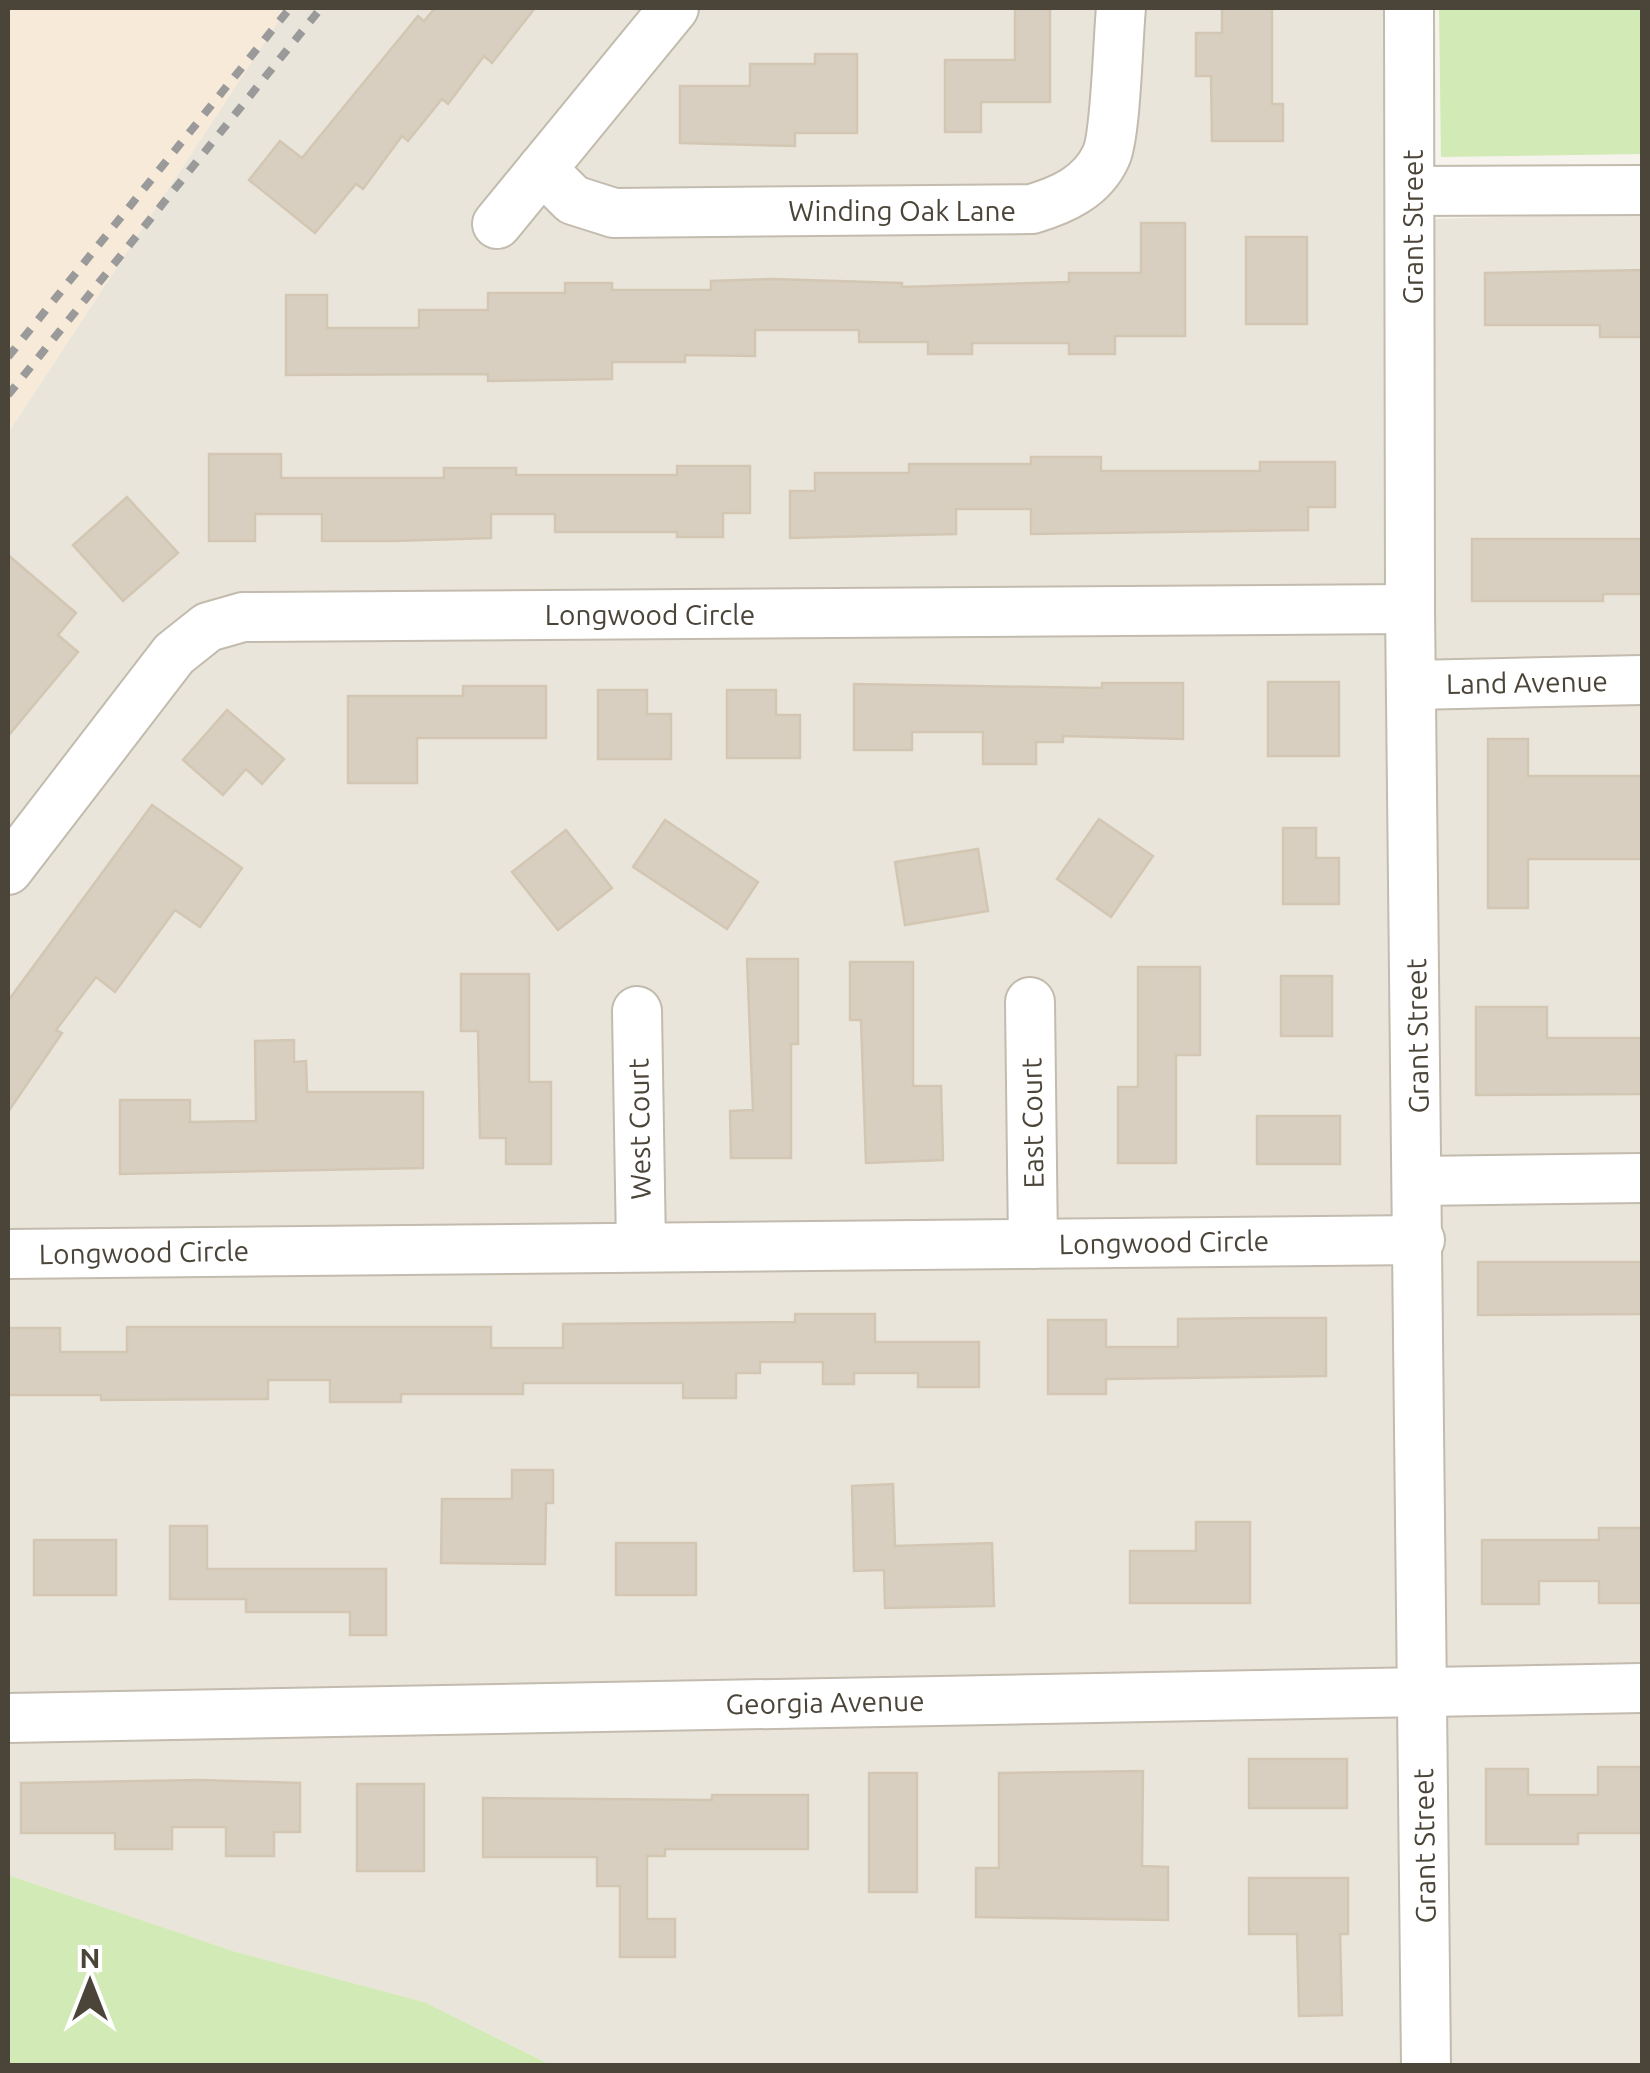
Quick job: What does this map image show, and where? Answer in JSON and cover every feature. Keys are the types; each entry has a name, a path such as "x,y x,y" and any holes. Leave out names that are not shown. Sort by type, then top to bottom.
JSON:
{"street":[{"path":"497,224 674,8"},
{"name":"Winding Oak Lane","path":"542,169 573,200 614,212 1032,209 1063,200 1092,178 1108,154 1121,8"},
{"name":"Grant Street","path":"1409,8 1413,191 1410,608 1420,1240 1426,2066"},
{"path":"1413,191 1642,190"},
{"name":"Longwood Circle","path":"8,870 174,654 208,627 242,617 1410,608"},
{"name":"Land Avenue","path":"1412,685 1642,680"},
{"name":"East Court","path":"1030,1002 1033,1244"},
{"name":"West Court","path":"637,1012 641,1246"},
{"path":"1419,1181 1642,1178"},
{"name":"Longwood Circle","path":"8,1254 1420,1240"},
{"name":"Georgia Avenue","path":"8,1718 1642,1688"}],"shaded area":[{"path":"8,8 287,8 8,433"},
{"path":"287,8 651,8 473,225 498,251 543,197 1067,219 1139,8 1392,8 1394,584 243,597 8,840 8,433"},
{"path":"698,8 1104,8 1091,146 1080,163 1030,189 615,193 595,188 567,167"},
{"path":"1642,213 1642,660 1430,665 1430,219"},
{"path":"1395,624 1402,1216 1050,1223 1046,982 1012,983 1015,1224 658,1226 654,991 620,992 623,1226 8,1234 8,900 186,669 216,645 245,637"},
{"path":"1642,700 1642,1158 1437,1161 1431,704"},
{"path":"1642,1197 1642,1668 1439,1671 1437,1201"},
{"path":"1402,1256 1404,1671 8,1698 8,1274"},
{"path":"1642,1709 1642,2065 1440,2065 1440,1710"},
{"path":"1405,1711 1409,2065 551,2065 424,2002 236,1952 8,1875 8,1738"}],"green space":[{"path":"1439,8 1642,8 1642,154 1441,157"},
{"path":"8,1875 236,1952 424,2002 551,2065 8,2065"}],"building":[{"path":"435,8 535,8 492,63 484,56 448,104 442,99 408,141 402,136 363,189 356,184 315,233 249,180 280,141 302,158 418,16 424,21"},
{"path":"1222,8 1272,8 1272,104 1283,104 1283,141 1212,141 1211,76 1196,76 1196,33 1222,33"},
{"path":"1015,9 1050,9 1050,102 981,102 981,132 945,132 945,60 1015,60"},
{"path":"815,54 857,54 857,133 795,133 795,146 680,143 680,86 750,86 750,64 815,64"},
{"path":"1141,223 1185,223 1185,336 1115,336 1115,354 1069,354 1069,343 972,343 972,354 928,354 928,342 859,342 859,330 755,330 755,356 685,355 685,362 612,362 612,379 488,381 488,374 286,375 286,295 327,295 327,328 419,328 419,310 488,310 488,293 565,293 565,283 612,283 612,290 711,290 711,281 772,279 902,283 902,287 1069,282 1069,273 1141,273"},
{"path":"1246,237 1307,237 1307,324 1246,324"},
{"path":"1642,270 1642,337 1600,337 1600,325 1485,325 1485,273"},
{"path":"209,454 281,454 281,478 444,478 444,468 516,468 516,475 677,475 677,466 750,466 750,513 723,513 723,537 677,537 677,532 555,532 555,514 491,514 491,538 394,541 322,541 322,514 255,514 255,541 209,541"},
{"path":"1031,457 1101,457 1101,471 1260,471 1260,462 1335,462 1335,507 1308,507 1308,530 1031,534 1031,509 956,509 956,534 790,538 790,491 815,491 815,473 909,473 909,464 1031,464"},
{"path":"127,497 178,553 123,601 73,545"},
{"path":"1472,539 1642,539 1642,594 1603,594 1603,601 1472,601"},
{"path":"8,555 76,613 58,635 78,652 8,736"},
{"path":"1268,682 1339,682 1339,756 1268,756"},
{"path":"1102,683 1183,683 1183,739 1063,736 1063,742 1036,742 1036,764 983,764 983,732 912,732 912,750 854,750 854,684 1102,688"},
{"path":"463,686 546,686 546,738 417,738 417,783 348,783 348,696 463,696"},
{"path":"598,690 647,690 647,714 671,714 671,759 598,759"},
{"path":"727,690 776,690 776,715 800,715 800,758 727,758"},
{"path":"227,710 284,759 262,784 246,769 223,795 183,760"},
{"path":"1488,739 1528,739 1528,776 1642,776 1642,859 1528,859 1528,908 1488,908"},
{"path":"152,805 242,868 200,927 175,910 115,992 96,977 56,1030 62,1033 8,1112 8,1001"},
{"path":"1099,819 1153,856 1111,917 1057,879"},
{"path":"665,820 758,882 727,929 633,867"},
{"path":"1283,828 1316,828 1316,858 1339,858 1339,904 1283,904"},
{"path":"566,830 612,888 558,930 512,872"},
{"path":"978,849 988,911 905,925 895,862"},
{"path":"747,959 798,959 798,1044 791,1044 791,1158 731,1158 730,1111 753,1110"},
{"path":"850,962 913,962 913,1086 941,1086 943,1160 866,1163 861,1020 850,1020"},
{"path":"1138,967 1200,967 1200,1055 1176,1055 1176,1163 1118,1163 1118,1087 1138,1087"},
{"path":"461,974 529,974 529,1082 551,1082 551,1164 506,1164 506,1138 480,1138 478,1031 461,1031"},
{"path":"1281,976 1332,976 1332,1036 1281,1036"},
{"path":"1476,1007 1547,1007 1547,1038 1642,1038 1642,1094 1476,1095"},
{"path":"294,1040 294,1062 306,1061 307,1092 423,1092 423,1168 120,1174 120,1100 190,1100 190,1122 256,1121 255,1041"},
{"path":"1257,1116 1340,1116 1340,1164 1257,1164"},
{"path":"1478,1262 1642,1262 1642,1314 1478,1315"},
{"path":"795,1314 875,1314 875,1342 979,1342 979,1387 918,1387 918,1373 854,1373 854,1384 823,1384 823,1362 760,1362 760,1373 736,1373 736,1398 683,1398 683,1383 523,1383 523,1394 401,1394 401,1402 330,1402 330,1380 268,1380 268,1399 101,1400 101,1395 8,1395 8,1328 60,1328 60,1352 127,1352 127,1327 491,1327 491,1348 563,1348 563,1324 795,1322"},
{"path":"1326,1318 1326,1376 1106,1379 1106,1394 1048,1394 1048,1320 1106,1320 1106,1347 1178,1347 1178,1319"},
{"path":"512,1470 553,1470 553,1503 546,1503 545,1564 441,1563 442,1499 512,1499"},
{"path":"893,1484 895,1546 992,1543 994,1606 885,1608 884,1570 854,1571 852,1486"},
{"path":"1196,1522 1250,1522 1250,1603 1130,1603 1130,1551 1196,1551"},
{"path":"170,1526 207,1526 207,1569 386,1569 386,1635 350,1635 350,1612 246,1612 246,1599 170,1599"},
{"path":"1599,1528 1642,1528 1642,1603 1599,1603 1599,1581 1539,1581 1539,1604 1482,1604 1482,1540 1599,1540"},
{"path":"34,1540 116,1540 116,1595 34,1595"},
{"path":"616,1543 696,1543 696,1595 616,1595"},
{"path":"1249,1759 1347,1759 1347,1808 1249,1808"},
{"path":"1598,1767 1642,1767 1642,1833 1578,1833 1578,1844 1486,1844 1486,1769 1528,1769 1528,1795 1598,1795"},
{"path":"1143,1771 1142,1866 1168,1867 1168,1920 976,1917 976,1868 999,1868 999,1773"},
{"path":"869,1773 917,1773 917,1892 869,1892"},
{"path":"200,1780 300,1783 300,1832 274,1832 274,1856 226,1856 226,1827 172,1827 172,1849 115,1849 115,1833 21,1833 21,1783"},
{"path":"357,1784 424,1784 424,1871 357,1871"},
{"path":"712,1795 808,1795 808,1849 665,1849 665,1856 647,1856 647,1919 675,1919 675,1957 620,1957 620,1886 597,1886 597,1857 483,1857 483,1798 712,1800"},
{"path":"1249,1878 1348,1878 1348,1934 1340,1934 1342,2015 1299,2016 1297,1934 1249,1934"}],"railway":[{"path":"8,357 290,8"},
{"path":"8,395 321,8"}]}
